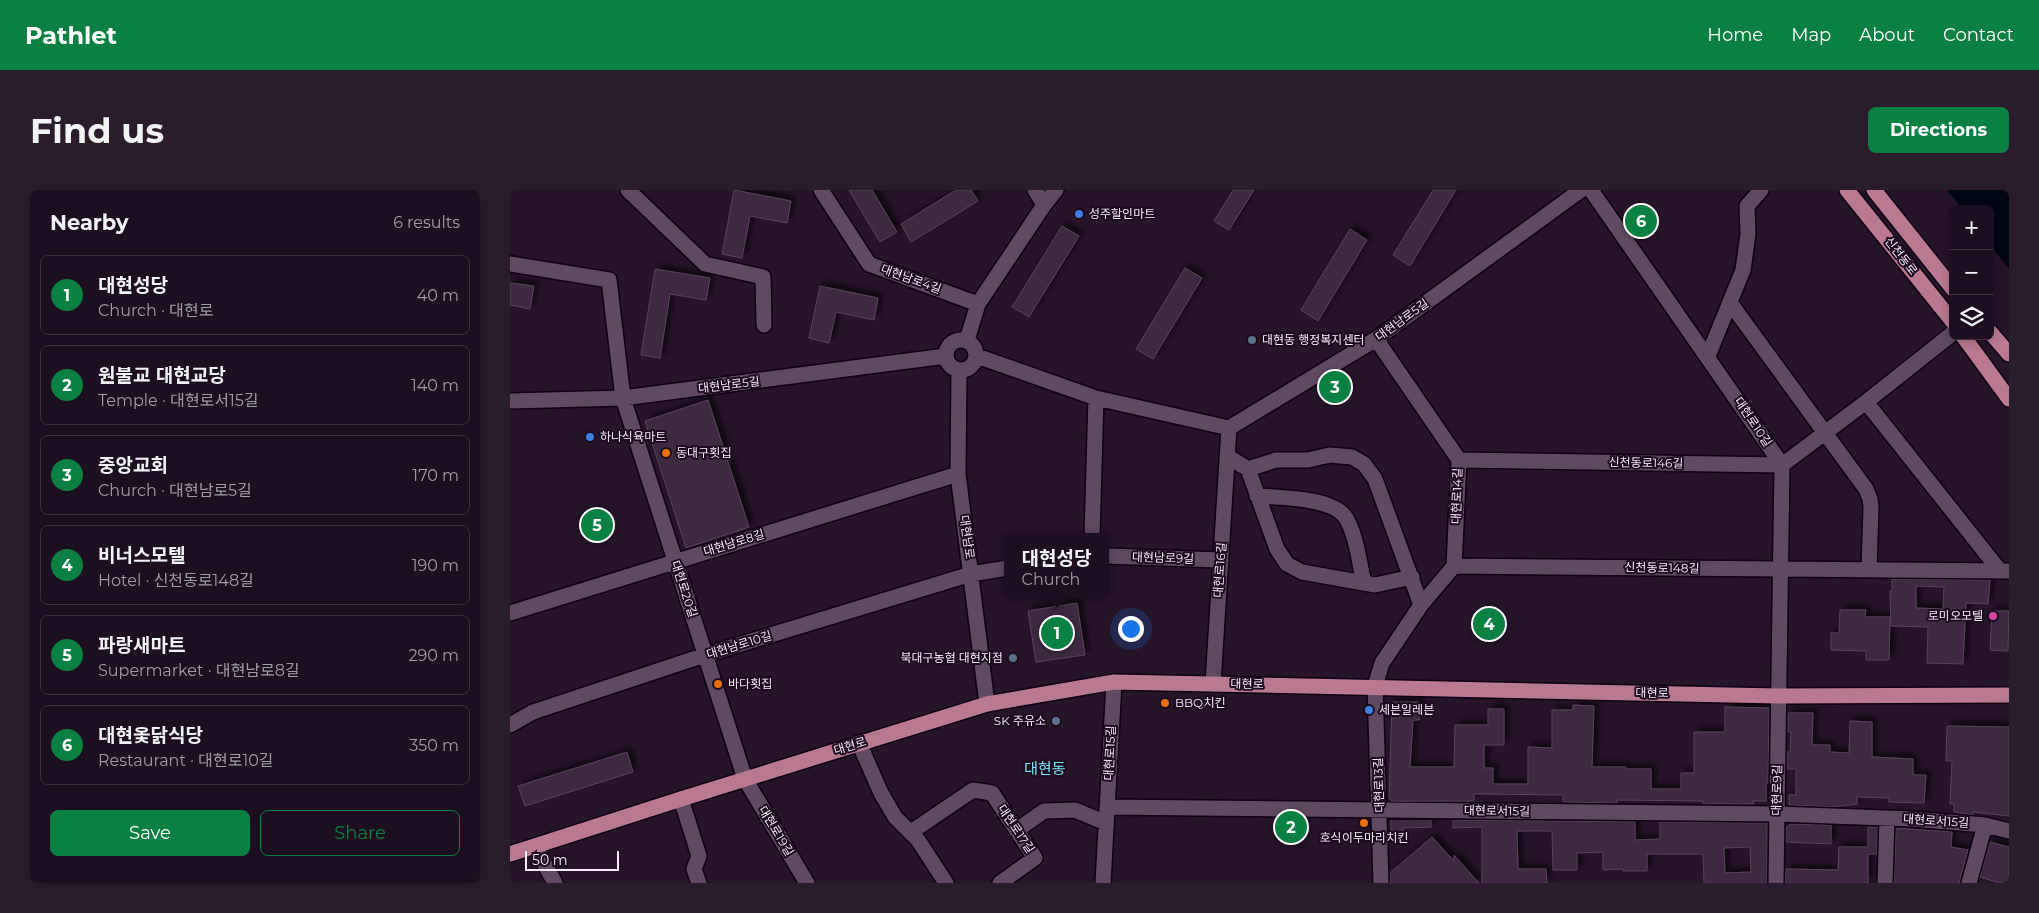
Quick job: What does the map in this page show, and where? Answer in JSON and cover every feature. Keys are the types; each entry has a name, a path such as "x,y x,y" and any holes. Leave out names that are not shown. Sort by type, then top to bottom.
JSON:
{"main road":[{"name":"신천동로","path":"1847,190 1949,317"},
{"name":"신천동로","path":"1874,190 1949,283"},
{"path":"1994,337 2009,354"},
{"path":"1967,340 2009,399"},
{"path":"1968,340 2009,385"},
{"name":"대현로","path":"510,854 988,704 1114,682 1375,686 1778,696 2009,695"}],"street":[{"path":"628,190 704,264 763,277 764,325"},
{"name":"대현남로4길","path":"821,190 869,264 978,304"},
{"path":"1035,190 1044,205"},
{"path":"967,340 978,304 1056,190"},
{"name":"대현남로5길","path":"1229,428 1376,340 1581,190"},
{"name":"대현로10길","path":"1591,190 1782,465"},
{"path":"1708,356 1743,270 1748,234 1747,206 1761,190"},
{"name":"대현로20길","path":"510,264 609,280 623,398 745,779"},
{"path":"1730,304 1866,489 1870,499 1869,570"},
{"path":"1778,696 1782,465 1949,336"},
{"path":"967,340 974,346 977,356 969,368 959,370 950,365 946,356 946,350 952,342 967,340"},
{"name":"대현로14길","path":"1376,340 1458,460 1454,566"},
{"name":"대현남로5길","path":"510,401 623,398 946,356"},
{"path":"977,356 1096,398 1229,428"},
{"name":"대현남로","path":"959,370 958,474 988,704"},
{"path":"1092,533 1096,398"},
{"name":"신천동로148길","path":"1866,402 2004,571"},
{"name":"대현로16길","path":"1213,684 1229,428"},
{"path":"1248,469 1276,460 1308,460 1330,455 1352,457 1364,464 1375,479 1421,605"},
{"path":"1227,456 1248,469 1277,549 1287,564 1302,572 1364,583 1376,584 1412,577"},
{"name":"신천동로146길","path":"1458,460 1782,465"},
{"name":"대현남로8길","path":"510,613 958,474"},
{"path":"1257,496 1321,503 1335,507 1345,517 1354,537 1364,583"},
{"name":"대현남로9길","path":"1109,556 1221,560"},
{"path":"1375,686 1382,663 1421,605 1454,566"},
{"name":"신천동로148길","path":"1454,566 2004,571"},
{"path":"972,574 1004,569"},
{"name":"대현남로10길","path":"510,725 533,712 705,655 972,574"},
{"name":"대현로15길","path":"1103,883 1114,682"},
{"name":"대현로13길","path":"1375,686 1381,883"},
{"name":"대현로9길","path":"1776,883 1778,696"},
{"path":"859,744 881,793 895,816 918,840 946,883"},
{"name":"대현로19길","path":"745,779 807,883"},
{"name":"대현로17길","path":"911,832 973,790 992,793 1035,858 1000,883"},
{"path":"681,799 699,856 694,869 700,883"},
{"name":"대현로서15길","path":"1107,807 1777,814 1887,818 1985,825 2009,831"},
{"path":"1017,830 1044,811 1075,810 1106,823"},
{"name":"대현로서15길","path":"1885,883 1887,818"},
{"name":"대현로서15길","path":"1968,883 1985,825"},
{"path":"535,847 555,883"}],"shaded area":[{"path":"1947,190 2009,190 2009,269 1994,250 1994,205 1959,205"}],"building":[{"path":"734,190 791,201 787,223 750,216 742,258 722,254"},
{"path":"849,190 872,190 897,232 880,242"},
{"path":"956,190 971,190 978,201 911,242 901,224"},
{"path":"1233,190 1254,190 1229,230 1214,221"},
{"path":"1433,190 1456,190 1410,266 1393,255"},
{"path":"1062,226 1079,236 1029,317 1012,307"},
{"path":"1350,229 1367,240 1318,321 1301,310"},
{"path":"1185,268 1202,278 1153,359 1136,349"},
{"path":"655,269 710,278 706,300 670,294 660,358 641,355"},
{"path":"510,283 534,286 530,309 510,305"},
{"path":"820,286 878,298 874,320 836,312 829,343 809,338"},
{"path":"708,400 749,527 686,548 645,421"},
{"path":"1892,579 1990,580 1988,604 1966,603 1963,664 1927,663 1928,627 1891,626 1890,591 1892,591","holes":["1916,586 1944,587 1943,609 1916,608"]},
{"path":"1077,603 1085,655 1036,662 1028,611"},
{"path":"1840,610 1866,610 1865,617 1890,617 1889,660 1866,660 1866,651 1831,650 1831,633 1839,633"},
{"path":"1992,611 2009,611 2008,651 1990,650"},
{"path":"1392,702 1419,702 1419,720 1413,720 1410,767 1454,767 1455,725 1488,725 1488,709 1504,709 1504,745 1484,745 1484,768 1493,768 1493,784 1528,784 1528,747 1552,748 1552,710 1573,710 1573,705 1594,706 1592,767 1651,769 1651,789 1681,789 1681,773 1694,773 1694,732 1725,732 1725,707 1769,708 1766,801 1752,801 1755,804 1703,804 1703,801 1617,800 1617,803 1563,802 1563,795 1474,794 1474,801 1392,801 1389,798"},
{"path":"1788,713 1813,713 1812,745 1830,745 1830,752 1849,753 1850,721 1872,722 1872,757 1913,759 1913,775 1926,775 1924,803 1889,802 1889,798 1857,797 1857,804 1831,807 1789,805 1789,795 1796,795 1796,769 1787,769 1787,752 1790,752 1791,732 1788,732"},
{"path":"1947,726 2009,727 2009,816 1973,812 1973,815 1954,812 1954,804 1950,804 1952,761 1946,761"},
{"path":"627,752 633,772 525,806 518,786"},
{"path":"1391,819 1431,820 1431,827 1403,828 1403,834 1391,835"},
{"path":"1453,820 1635,822 1635,840 1660,839 1660,822 1767,823 1767,883 1704,883 1703,854 1647,854 1647,871 1623,871 1623,869 1603,870 1603,852 1577,853 1577,870 1553,870 1552,831 1517,831 1518,869 1546,869 1547,883 1482,883 1482,827 1453,828","holes":["1750,847 1751,872 1725,873 1724,848"]},
{"path":"1790,824 1831,825 1831,844 1786,842 1786,828"},
{"path":"1868,827 1877,827 1877,854 1868,854 1868,883 1785,883 1786,869 1838,870 1839,847 1868,847"},
{"path":"1896,828 1952,832 1951,847 1968,850 1959,883 1894,883"},
{"path":"1432,837 1454,861 1454,855 1479,883 1390,883 1390,873"},
{"path":"1990,842 2009,847 2009,883 1999,883 1980,877"}],"place":[{"name":"성주할인마트","path":"1079,214"},
{"name":"대현옻닭식당","path":"1641,221"},
{"name":"대현동 행정복지센터","path":"1252,340"},
{"name":"중앙교회","path":"1335,387"},
{"name":"하나식육마트","path":"590,437"},
{"name":"동대구횟집","path":"666,453"},
{"name":"파랑새마트","path":"597,525"},
{"name":"로미오모텔","path":"1993,616"},
{"name":"비너스모텔","path":"1489,624"},
{"name":"대현성당","path":"1057,633"},
{"name":"북대구농협 대현지점","path":"1013,658"},
{"name":"바다횟집","path":"718,684"},
{"name":"BBQ치킨","path":"1165,703"},
{"name":"세븐일레븐","path":"1369,710"},
{"name":"SK 주유소","path":"1056,721"},
{"name":"호식이두마리치킨","path":"1364,823"},
{"name":"원불교 대현교당","path":"1291,827"}],"district":[{"name":"대현동","path":"1045,769"}]}
